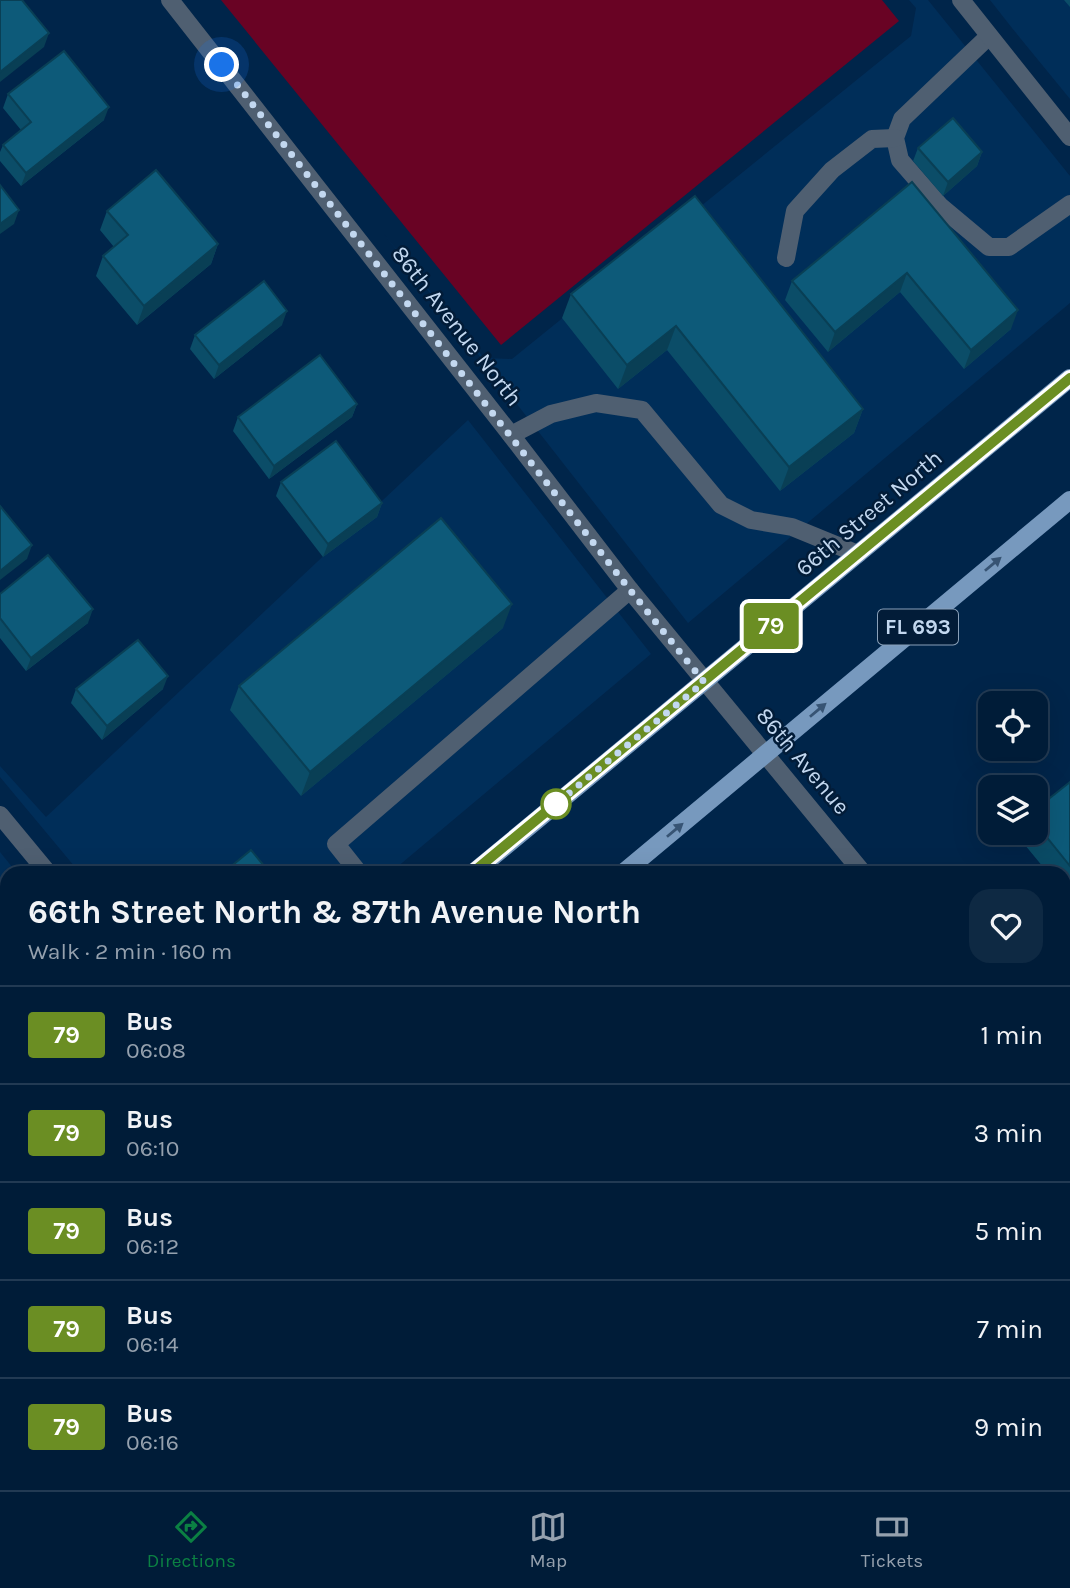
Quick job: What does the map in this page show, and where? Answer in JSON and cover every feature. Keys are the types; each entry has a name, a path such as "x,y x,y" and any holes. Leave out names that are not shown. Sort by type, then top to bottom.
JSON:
{"main road":[{"name":"66th Street North","path":"481,866 1070,378"},
{"name":"FL 693","path":"631,866 1070,500"}],"street":[{"name":"86th Avenue North","path":"170,0 704,682"},
{"path":"961,0 1070,137"},
{"path":"989,36 902,119 895,138 900,160 940,206 989,247 1009,247 1070,204"},
{"path":"786,258 795,211 822,180 872,139 895,138"},
{"path":"511,435 551,414 596,403 642,410 721,505 751,520 792,527 858,554"},
{"path":"353,866 336,844 630,590"},
{"name":"86th Avenue","path":"704,682 857,866"},
{"path":"0,815 42,866"}],"shaded area":[{"path":"221,0 882,0 899,21 501,345"},
{"path":"909,0 928,0 1070,176 1070,303 688,623 384,234 484,358 512,359 911,36 916,8"},
{"path":"990,0 1070,0 1070,99 1012,28"},
{"path":"468,420 651,654 398,866 74,866 0,777 0,766 46,817"},
{"path":"0,852 11,866 0,866"}],"building":[{"path":"0,0 22,0 49,33 0,72"},
{"path":"64,51 109,107 26,173 3,145 31,122 8,94"},
{"path":"953,118 982,152 948,182 918,148"},
{"path":"156,170 218,244 144,306 103,256 128,235 107,211"},
{"path":"912,182 1018,310 971,350 907,273 835,332 792,281"},
{"path":"0,185 19,210 0,224"},
{"path":"695,196 863,409 789,467 676,326 627,365 571,294"},
{"path":"264,281 287,311 219,365 195,335"},
{"path":"320,355 357,404 274,466 238,417"},
{"path":"336,441 382,503 328,544 281,482"},
{"path":"0,506 32,545 0,571"},
{"path":"441,518 512,604 310,772 239,686"},
{"path":"48,555 93,609 31,658 0,618 0,594"},
{"path":"138,640 168,676 107,726 76,689"},
{"path":"1070,782 1070,866 1048,839 1048,799"},
{"path":"251,850 264,866 232,866"}],"bus line":[{"name":"79","path":"480,866 1070,378"}],"route":[{"path":"222,65 704,682 556,804"}]}
